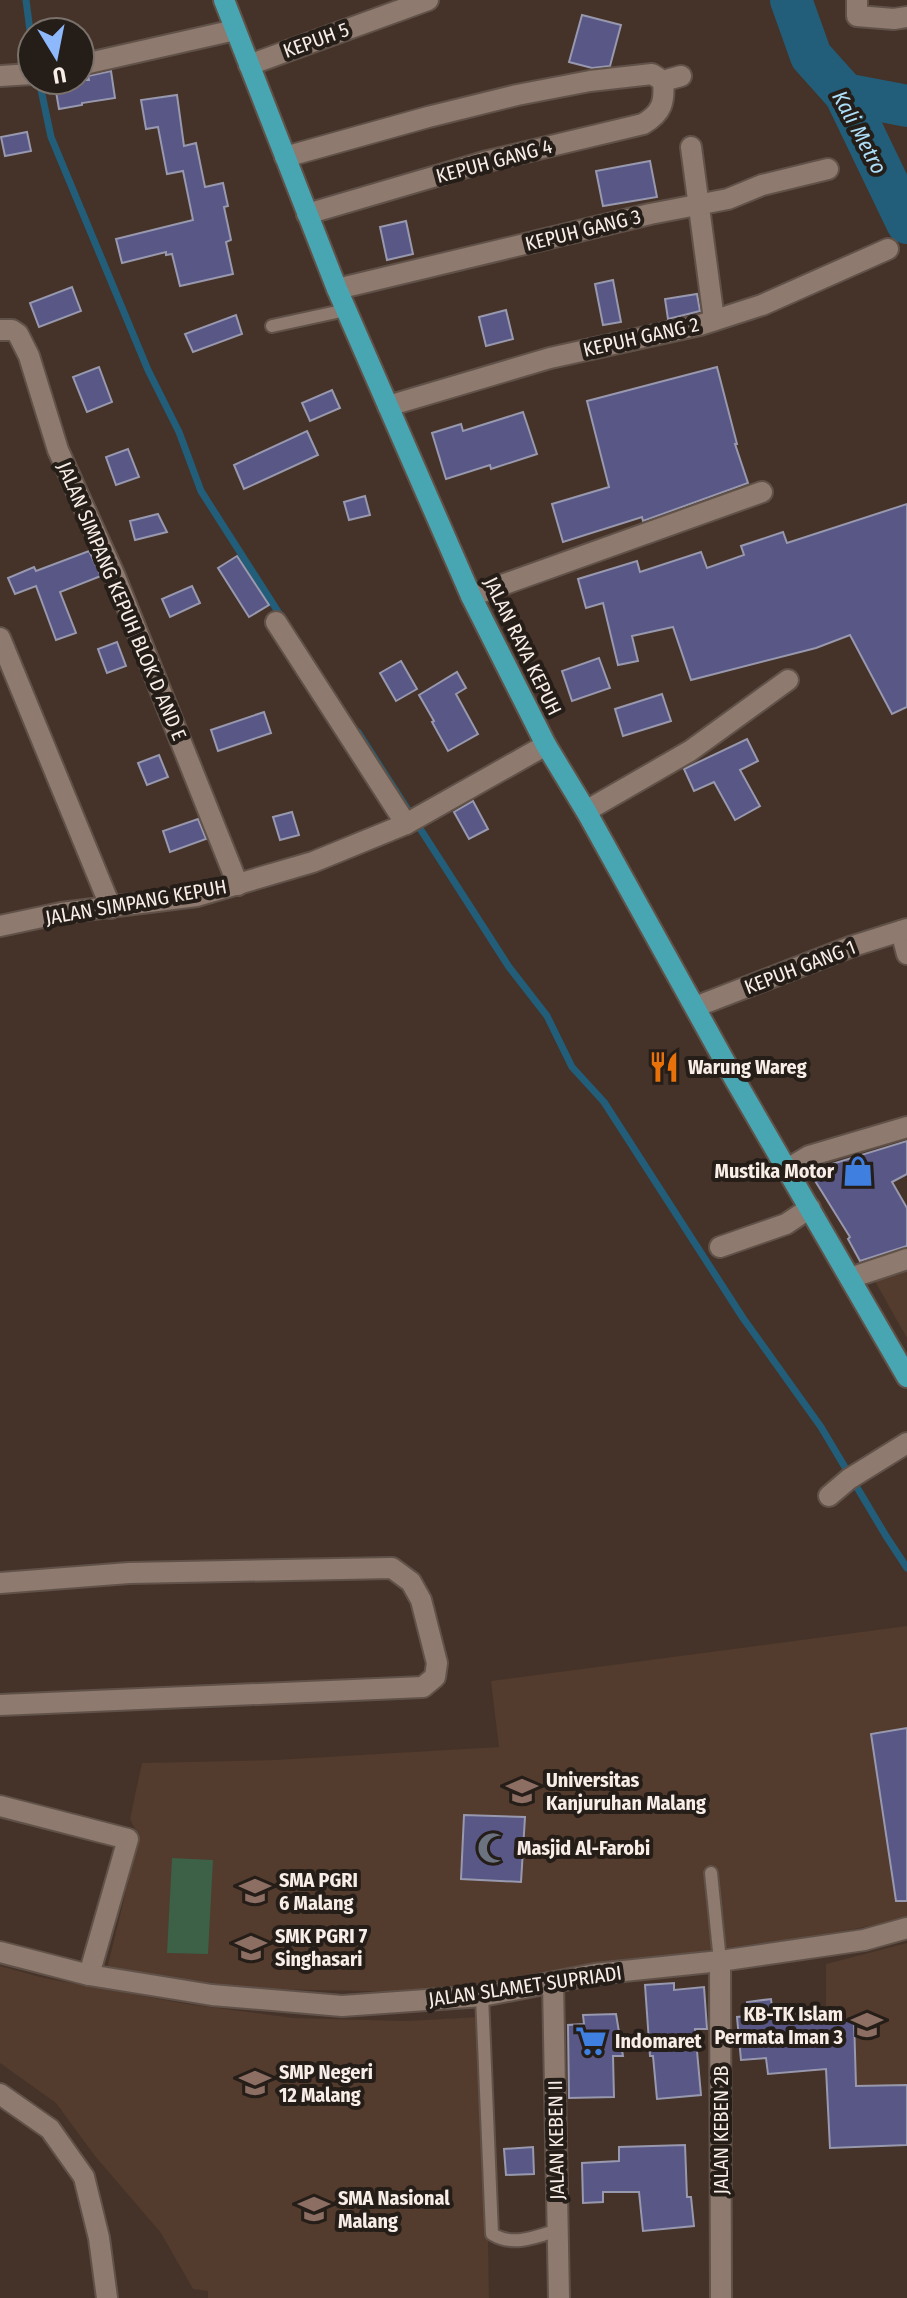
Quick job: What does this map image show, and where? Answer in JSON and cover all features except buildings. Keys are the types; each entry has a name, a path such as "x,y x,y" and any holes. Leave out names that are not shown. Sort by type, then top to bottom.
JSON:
{"main road":[{"name":"JALAN RAYA KEPUH","path":"224,0 337,289 471,596 546,745 907,1377"}],"street":[{"path":"857,0 857,16 907,17"},
{"name":"KEPUH 5","path":"249,65 415,2"},
{"path":"96,61 235,30"},
{"name":"KEPUH GANG 4","path":"285,157 517,95 590,81 652,74 669,83 655,117 643,124 497,158 307,214"},
{"path":"691,147 714,320"},
{"name":"KEPUH GANG 3","path":"337,289 728,199 762,185 828,169"},
{"name":"KEPUH GANG 2","path":"388,406 550,358 714,320 762,305 888,249"},
{"name":"JALAN SIMPANG KEPUH BLOK D AND E","path":"0,330 12,330 18,334 29,356 58,450 114,574 238,885"},
{"path":"471,596 762,492"},
{"path":"276,622 407,823"},
{"path":"0,638 111,908"},
{"path":"586,811 690,751 788,680"},
{"name":"JALAN SIMPANG KEPUH","path":"0,926 61,913 197,896 313,862 407,823 546,745"},
{"path":"904,930 907,954"},
{"name":"KEPUH GANG 1","path":"695,1007 850,947 904,930"},
{"path":"787,1169 809,1156 907,1127"},
{"path":"720,1247 786,1224 810,1208"},
{"path":"850,1278 907,1259"},
{"path":"829,1496 849,1479 907,1443"},
{"path":"0,1583 129,1573 392,1568 411,1582 421,1600 437,1663 435,1677 423,1687 0,1705"},
{"path":"0,1806 128,1839 89,1975"},
{"name":"JALAN SLAMET SUPRIADI","path":"0,1952 89,1975 212,1995 342,2006 482,1996 595,1974 720,1961 864,1940 907,1928"},
{"name":"JALAN KEBEN 2B","path":"720,1961 721,2298"},
{"name":"JALAN KEBEN II","path":"553,1983 559,2298"},
{"path":"0,2094 50,2129 84,2177 99,2238 107,2298"}],"lane":[{"path":"272,326 346,310"},
{"path":"711,1873 720,1961"},
{"path":"482,1996 492,2234 501,2239 530,2239 558,2230"}],"shaded area":[{"path":"907,1265 907,1338 872,1276"},
{"name":"Universitas Kanjuruhan Malang","path":"907,1626 907,1919 816,1936 592,1965 493,1985 420,1992 259,1989 107,1969 139,1837 130,1819 142,1763 275,1760 499,1747 491,1681"},
{"name":"KB-TK Islam Permata Iman 3","path":"907,1943 907,2085 826,2085 826,1964"},
{"name":"SMP Negeri 12 Malang","path":"0,1966 44,1978 187,2004 293,2018 406,2021 479,2017 489,2298 208,2298 208,2291 193,2289 161,2233 95,2156 56,2103 0,2063"}],"green space":[{"path":"172,1858 213,1860 208,1954 167,1953"}],"waterway":[{"path":"26,0 28,16"},
{"name":"Kali Metro","path":"791,0 811,56 845,94 907,223"},
{"path":"845,94 907,106"},
{"path":"42,96 51,137 148,370 179,432 201,491 282,618"},
{"path":"358,732 509,967 547,1016 572,1067 604,1102 743,1318 821,1427 907,1568"}],"place":[{"name":"Warung Wareg","path":"664,1067"},
{"name":"Mustika Motor","path":"858,1171"},
{"name":"Universitas Kanjuruhan Malang","path":"522,1791"},
{"name":"Masjid Al-Farobi","path":"493,1848"},
{"name":"SMA PGRI 6 Malang","path":"255,1891"},
{"name":"SMK PGRI 7 Singhasari","path":"251,1948"},
{"name":"KB-TK Islam Permata Iman 3","path":"867,2025"},
{"name":"Indomaret","path":"591,2041"},
{"name":"SMP Negeri 12 Malang","path":"255,2083"},
{"name":"SMA Nasional Malang","path":"314,2209"}]}
